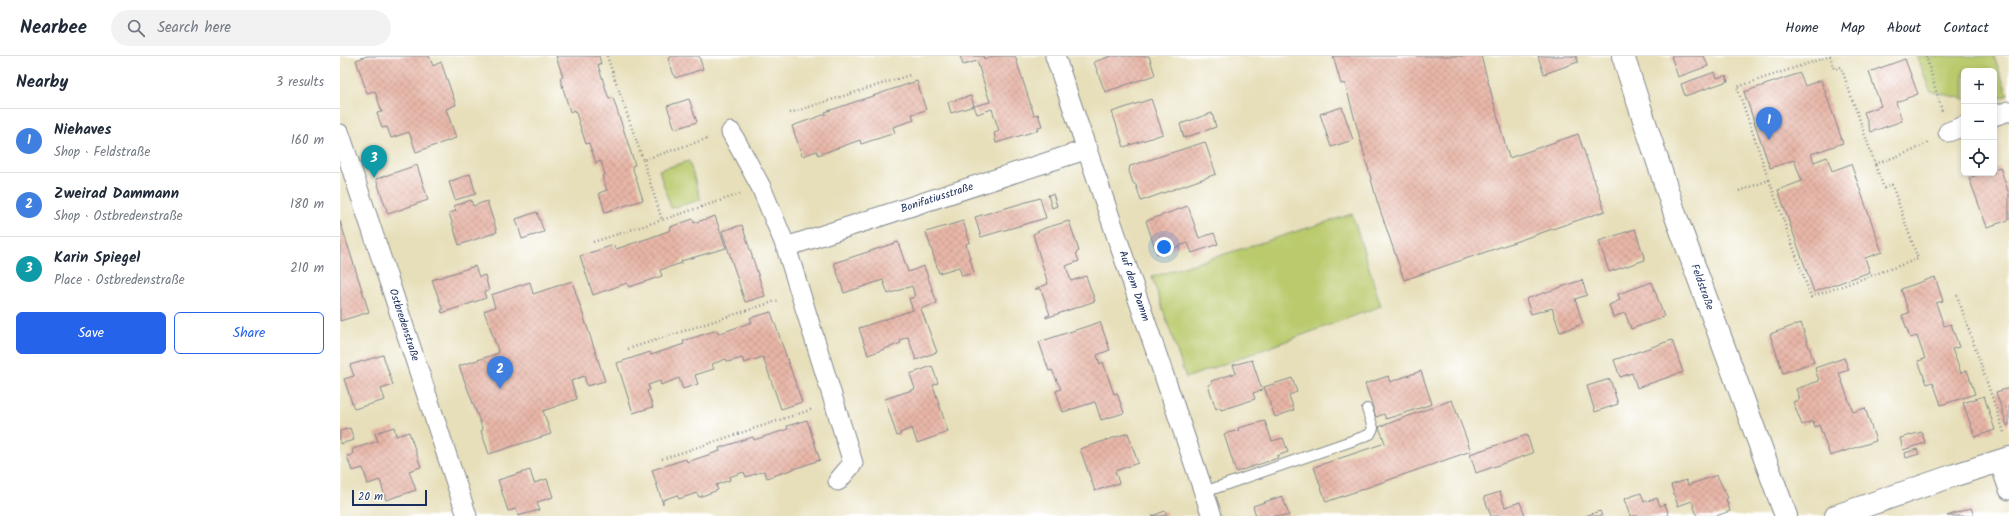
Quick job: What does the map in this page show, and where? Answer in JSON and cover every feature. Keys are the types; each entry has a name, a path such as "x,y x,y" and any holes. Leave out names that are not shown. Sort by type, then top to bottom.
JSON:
{"main road":[{"name":"Feldstraße","path":"1623,56 1675,214 1786,516"},
{"path":"1836,516 2005,453"}],"street":[{"name":"Auf dem Damm","path":"1055,56 1212,516"},
{"path":"1997,115 2009,111"},
{"path":"731,132 760,188 786,247 801,293 853,463 838,481"},
{"name":"Ostbredenstraße","path":"340,134 467,516"},
{"name":"Bonifatiusstraße","path":"786,247 1088,149"},
{"path":"2005,453 2009,490"}],"lane":[{"path":"1204,492 1370,434 1373,428 1366,409"}],"path":[{"path":"607,56 662,220"},
{"path":"1830,56 1834,69 1841,67 1884,188 1892,185 1918,259 1810,297 1769,180 1737,87 1830,56"},
{"path":"1926,56 1938,92 1956,129"},
{"path":"790,113 910,75"},
{"path":"643,160 731,132"},
{"path":"1875,164 1912,151"},
{"path":"1739,191 1769,180"},
{"path":"593,242 760,188"},
{"path":"628,350 801,293"},
{"path":"1957,295 2005,453"},
{"path":"662,459 834,402"}],"green space":[{"path":"1917,56 1994,56 2008,95 1997,100 1997,68 1961,68 1961,98 1930,91"},
{"path":"689,161 701,200 671,208 659,170"},
{"path":"1352,214 1381,306 1186,378 1152,277"}],"building":[{"path":"367,56 429,56 433,66 441,62 456,105 446,109 456,138 416,152 409,132 391,138 387,127 382,128 377,113 382,112 375,91 367,93 356,60"},
{"path":"556,56 599,56 601,64 598,65 609,99 613,98 624,131 635,165 632,166 643,200 605,212 599,193 607,190 602,176 605,175 601,161 596,163 589,143 586,144 575,110 570,112 560,78 563,77"},
{"path":"672,56 699,56 703,69 675,78 668,59"},
{"path":"960,56 983,56 984,59 993,56 1015,56 1034,115 1038,114 1042,126 1038,127 1039,130 996,143 994,133 999,131 992,109 977,114 974,106 990,102 977,61 963,65"},
{"path":"1111,56 1149,56 1155,75 1105,92 1094,62"},
{"path":"1333,56 1481,56 1509,158 1578,134 1605,211 1404,280 1377,201 1345,83 1341,84"},
{"path":"1538,56 1576,56 1578,62 1544,74"},
{"path":"1671,56 1704,56 1708,66 1678,77"},
{"path":"1905,59 1918,94 1896,102 1902,121 1871,132 1864,112 1881,106 1869,72"},
{"path":"1715,72 1717,78 1726,75 1728,81 1685,96 1681,84"},
{"path":"1800,73 1805,86 1821,80 1843,143 1811,154 1814,162 1827,157 1832,171 1851,164 1882,252 1865,258 1870,272 1814,292 1778,190 1802,181 1794,160 1770,168 1744,92"},
{"path":"917,81 926,110 912,114 914,120 893,127 895,133 861,144 860,140 818,155 817,151 802,156 792,126 826,114 825,112"},
{"path":"971,96 974,106 951,113 948,102"},
{"path":"689,99 697,122 675,129 667,106"},
{"path":"1151,99 1163,134 1124,147 1112,112"},
{"path":"1342,107 1353,140 1331,147 1320,114"},
{"path":"1212,113 1216,127 1184,138 1180,124"},
{"path":"1205,142 1216,174 1141,201 1136,185 1133,183 1129,171 1130,166"},
{"path":"417,165 428,200 388,214 376,179"},
{"path":"2000,167 2009,194 2009,220 1987,227 1969,178 1975,176 1997,176 1997,168"},
{"path":"470,174 476,194 455,200 449,182"},
{"path":"1053,194 1057,206 1052,208 1048,195"},
{"path":"1040,198 1046,218 981,237 975,217"},
{"path":"471,200 473,206 487,201 497,232 459,245 449,213 456,211 454,206"},
{"path":"1188,206 1199,238 1214,233 1218,244 1192,253 1188,243 1157,254 1146,221"},
{"path":"537,212 544,232 522,239 516,219"},
{"path":"715,216 726,248 681,261 682,263 660,270 662,276 629,287 627,283 593,295 580,256 614,245 616,249 671,230 670,227 693,219 694,223"},
{"path":"340,221 369,312 340,321"},
{"path":"963,221 970,242 966,244 974,273 962,276 959,267 939,273 926,232"},
{"path":"1069,221 1079,251 1076,253 1079,261 1066,266 1071,281 1086,276 1095,301 1046,318 1046,316 1050,315 1041,289 1035,289 1048,284 1033,234 1045,228"},
{"path":"742,225 765,296 745,302 722,231"},
{"path":"1635,229 1645,260 1609,272 1599,241"},
{"path":"898,242 908,272 924,266 937,303 921,309 937,352 916,360 908,337 900,340 901,343 868,355 859,328 913,310 909,299 915,297 912,286 888,294 883,280 844,293 834,263"},
{"path":"475,266 479,277 485,275 489,291 484,292 486,298 442,313 441,310 443,310 432,280"},
{"path":"1935,277 1943,301 1936,303 1944,326 1951,324 1959,347 1952,349 1961,373 1967,370 1975,394 1941,405 1933,382 1927,384 1918,361 1925,359 1917,336 1910,338 1902,315 1909,313 1901,289"},
{"path":"1582,280 1587,295 1575,299 1583,324 1560,332 1552,308 1531,314 1526,299"},
{"path":"572,281 605,381 587,386 584,376 571,381 577,399 543,411 551,434 489,454 481,431 483,430 459,366 499,353 484,311 495,307 491,295 530,282 533,294"},
{"path":"1652,282 1664,317 1631,329 1625,313 1613,317 1609,305 1620,300 1618,294"},
{"path":"771,312 802,402 781,409 763,357 744,363 742,358 728,362 726,359 712,364 714,369 695,375 698,384 683,389 679,378 661,385 660,381 648,385 650,390 647,391 653,407 633,413 617,363 650,352 651,355 684,344 683,341 717,330 718,334 752,322 750,318"},
{"path":"1100,322 1110,350 1097,355 1100,364 1103,362 1114,394 1117,393 1124,413 1101,420 1095,402 1063,412 1056,391 1061,389 1052,370 1049,371 1039,342"},
{"path":"1801,323 1814,362 1783,373 1770,334"},
{"path":"1672,340 1683,372 1637,388 1632,373 1620,377 1614,360"},
{"path":"383,355 393,385 381,389 385,400 354,409 344,379 354,376 350,365"},
{"path":"1844,358 1849,370 1839,373 1853,412 1865,408 1876,441 1830,456 1819,425 1815,427 1813,421 1802,425 1793,402 1800,399 1796,389 1819,381 1815,368"},
{"path":"1252,360 1262,390 1253,393 1255,399 1221,410 1220,407 1216,409 1208,385 1212,383 1211,381 1236,373 1233,365"},
{"path":"932,366 938,383 933,385 948,432 917,443 912,428 900,433 900,435 897,436 885,399 915,389 910,374"},
{"path":"1421,371 1432,404 1386,419 1384,414 1376,417 1365,384 1388,376 1390,382"},
{"path":"1292,378 1297,392 1289,395 1294,410 1275,417 1264,387"},
{"path":"1610,379 1618,404 1595,412 1587,386"},
{"path":"2009,388 2009,425 2007,426 1996,392"},
{"path":"1984,396 1995,430 1975,437 1963,403"},
{"path":"1452,400 1471,451 1326,502 1314,467 1385,443 1379,427"},
{"path":"807,420 820,460 767,478 764,471 746,477 744,472 729,477 730,480 716,485 718,490 699,497 697,493 679,499 677,495 663,500 663,504 652,470 686,459 687,462 720,451 719,448 753,437 754,440 788,429 787,426"},
{"path":"1265,421 1272,441 1283,438 1288,452 1277,456 1278,458 1236,472 1224,434 1239,430 1238,428"},
{"path":"394,427 396,436 409,432 421,467 409,471 416,490 386,500 380,480 368,484 363,468 352,471 347,456 352,455 353,449 378,441 375,433"},
{"path":"350,428 354,440 340,444 340,431"},
{"path":"1922,432 1925,443 1903,450 1900,438"},
{"path":"1128,433 1138,463 1115,471 1119,483 1095,491 1080,449"},
{"path":"1527,435 1533,453 1476,473 1470,454"},
{"path":"1917,449 1919,454 1906,458 1905,453"},
{"path":"530,470 534,483 547,479 553,497 537,502 539,510 518,516 516,509 508,511 498,480"},
{"path":"1717,475 1728,498 1726,499 1730,511 1716,516 1697,516 1692,501 1678,506 1671,485 1686,480 1688,485"},
{"path":"1500,492 1505,507 1520,502 1525,516 1491,516 1484,497"},
{"path":"1641,493 1644,502 1657,498 1660,506 1665,504 1669,516 1630,516 1624,499"},
{"path":"1282,496 1289,515 1256,516 1253,506"},
{"path":"1971,508 1974,516 1947,516"},
{"path":"1165,511 1167,516 1152,516"},
{"path":"1600,511 1602,516 1585,516"}],"place":[{"name":"Niehaves","path":"1769,140"},
{"name":"Karin Spiegel","path":"374,178"},
{"name":"Zweirad Dammann","path":"500,389"}]}
